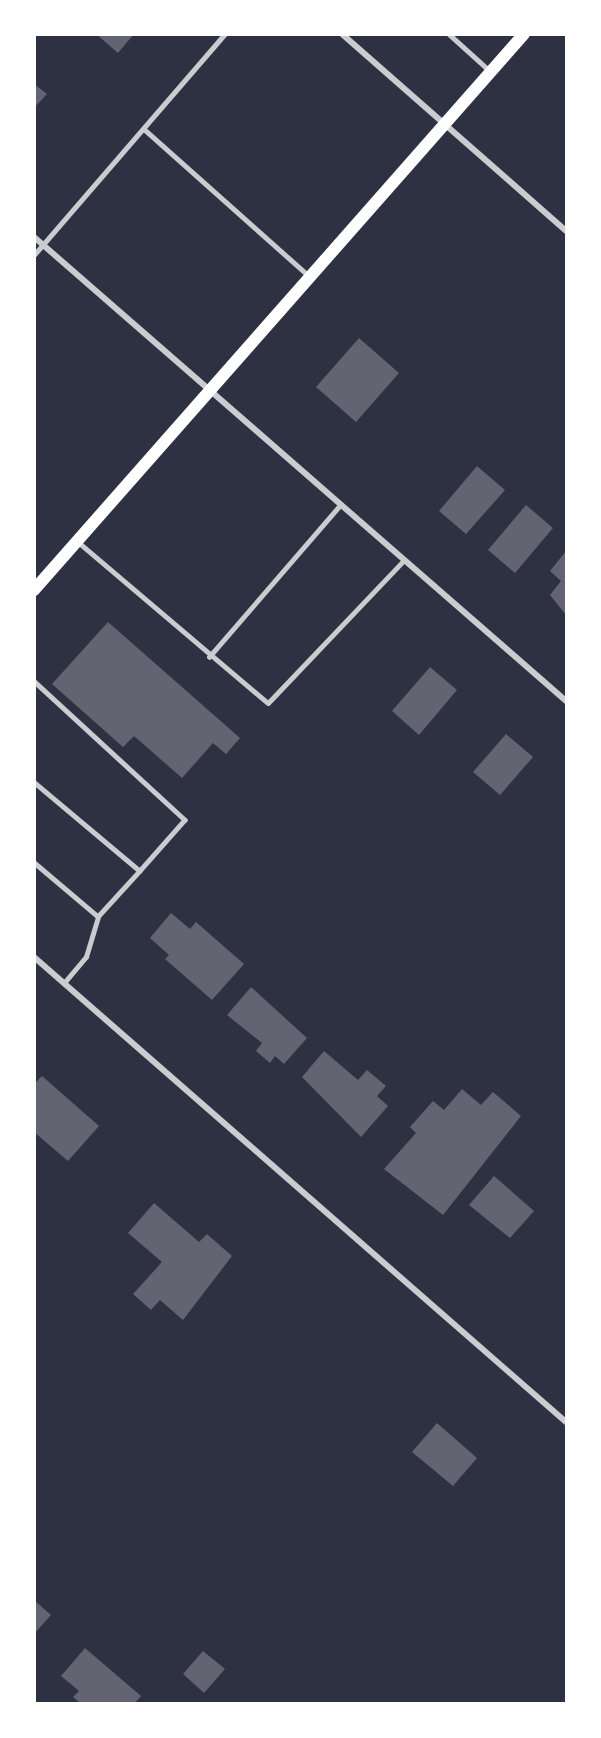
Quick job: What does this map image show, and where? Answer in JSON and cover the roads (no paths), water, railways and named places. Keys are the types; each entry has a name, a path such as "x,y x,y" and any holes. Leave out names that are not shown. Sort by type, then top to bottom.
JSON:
{"main road":[{"path":"34,590 524,34"}],"street":[{"path":"342,34 567,231"},
{"path":"34,237 567,701"},
{"path":"34,957 567,1422"}],"lane":[{"path":"34,255 225,34"},
{"path":"449,34 491,72"},
{"path":"144,129 310,278"},
{"path":"209,657 340,505"},
{"path":"77,541 259,701 277,699 404,560"},
{"path":"34,681 185,820 98,917 86,957 64,983"},
{"path":"34,782 140,871"},
{"path":"34,863 98,917"}]}
